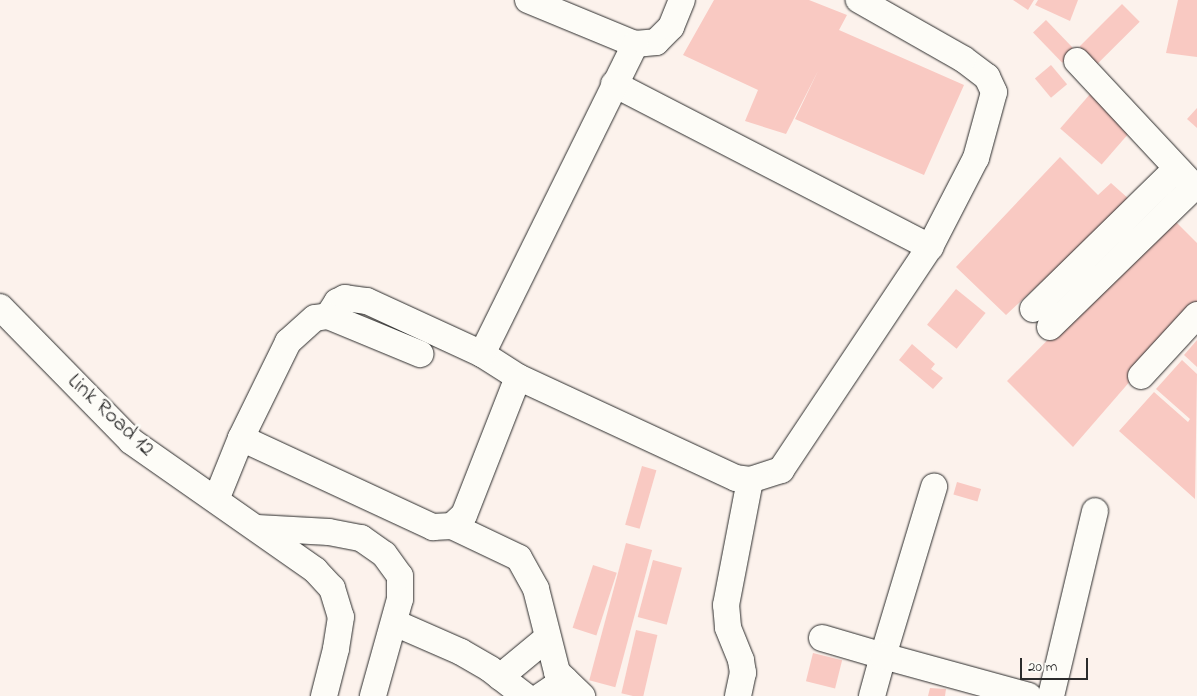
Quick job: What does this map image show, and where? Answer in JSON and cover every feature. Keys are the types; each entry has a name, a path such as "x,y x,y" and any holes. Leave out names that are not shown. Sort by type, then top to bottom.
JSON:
{"street":[{"path":"528,0 635,44 656,42 671,28 682,0"},
{"path":"328,316 337,302 355,298 482,354 518,377 736,478 750,480 781,470 930,247 976,158 994,92 987,77 963,59 870,2"},
{"path":"482,354 635,44"},
{"path":"1076,62 1176,169 1196,187 1042,318 1176,169"},
{"path":"614,84 930,247"},
{"name":"Link Road 12","path":"0,307 131,441 315,570 332,588 341,617 336,649 324,696"},
{"path":"1141,376 1197,315"},
{"path":"216,500 241,438 288,342 315,318 328,316 420,354"},
{"path":"452,526 464,515 518,377"},
{"path":"241,438 433,527 452,526 519,558 536,589 546,639 557,672 573,688"},
{"path":"738,696 743,673 741,660 728,627 726,605 750,480"},
{"path":"872,696 934,487"},
{"path":"1052,696 1095,511"},
{"path":"257,528 328,532 361,538 384,554 400,576 400,599 395,623 373,696"},
{"path":"395,623 461,652 525,696"},
{"path":"822,638 1029,696"},
{"path":"500,677 546,639"},
{"path":"541,696 573,688"}],"building":[{"path":"714,0 809,0 847,15 839,30 964,85 924,175 795,119 818,71 786,134 745,121 758,90 683,55"},
{"path":"1013,0 1034,0 1028,10"},
{"path":"1038,0 1078,0 1070,21 1035,5"},
{"path":"1178,0 1197,0 1197,57 1166,53"},
{"path":"1122,4 1140,22 1097,64 1080,46"},
{"path":"1046,20 1075,50 1062,63 1033,33"},
{"path":"1051,65 1067,84 1051,98 1035,78"},
{"path":"1091,93 1133,129 1102,165 1060,128"},
{"path":"1197,108 1197,128 1187,119"},
{"path":"1060,157 1098,195 1111,183 1130,200 1006,315 956,267"},
{"path":"1170,216 1197,243 1197,304 1073,447 1007,381"},
{"path":"956,289 986,313 957,349 927,325"},
{"path":"1197,340 1197,367 1184,355"},
{"path":"912,344 935,364 931,369 943,378 933,389 899,360"},
{"path":"1182,360 1197,374 1195,499 1119,431 1154,392 1188,422 1190,419 1156,389"},
{"path":"642,466 656,470 640,529 625,525"},
{"path":"957,482 981,489 977,501 953,494"},
{"path":"626,543 652,550 615,687 589,680"},
{"path":"653,560 682,568 667,625 638,617"},
{"path":"593,565 617,573 596,635 573,628"},
{"path":"636,630 657,635 643,696 621,693"},
{"path":"813,653 842,660 835,688 806,681"},
{"path":"930,688 946,689 945,696 928,696"}]}
